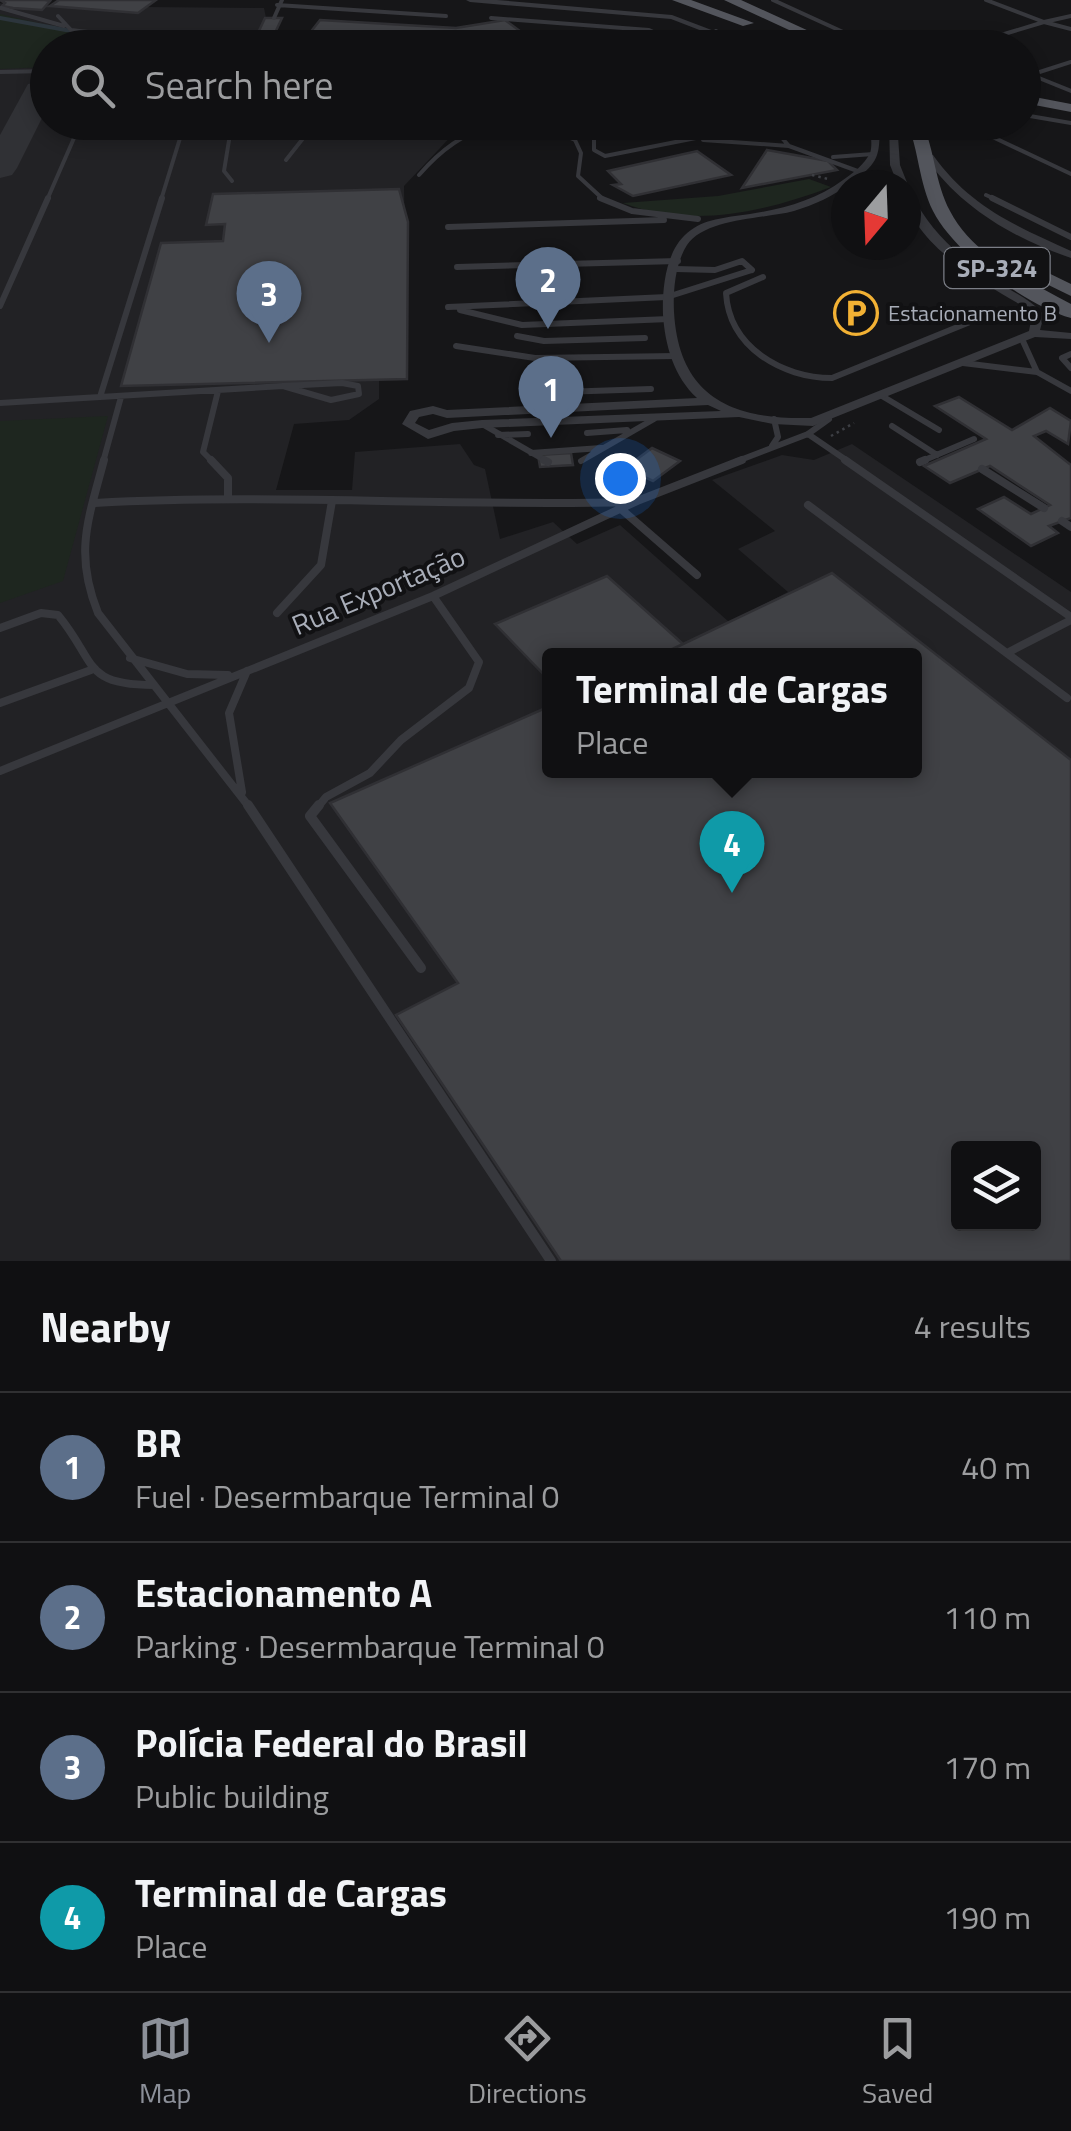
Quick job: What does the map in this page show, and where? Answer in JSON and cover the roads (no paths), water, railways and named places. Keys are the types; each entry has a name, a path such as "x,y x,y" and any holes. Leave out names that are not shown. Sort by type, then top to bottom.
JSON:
{"main road":[{"path":"678,0 778,20"},
{"path":"709,0 778,20"},
{"path":"730,0 800,30"},
{"path":"748,0 790,30"},
{"path":"1041,105 1071,110"},
{"path":"922,140 930,157 936,198 1002,253 1071,291"},
{"path":"930,157 934,140"},
{"name":"SP-324","path":"936,198 946,222 978,253 1071,312"}],"street":[{"path":"470,0 634,12 716,30"},
{"path":"589,0 700,17 730,30"},
{"path":"865,170 878,146 877,140"},
{"path":"893,140 897,170"},
{"path":"930,157 947,185 968,204 1071,255"},
{"path":"796,208 831,190"},
{"path":"710,402 681,371 669,319 667,296 692,233 730,220 831,202"},
{"path":"698,219 730,220"},
{"path":"921,223 961,261 1038,314 1028,336"},
{"path":"755,414 482,424 449,420 710,402 800,423 829,419 888,399 1028,336 1071,336"}],"lane":[{"path":"773,0 778,20"},
{"path":"778,20 787,0"},
{"path":"986,0 1071,28"},
{"path":"274,18 279,2 446,16"},
{"path":"1,8 93,30"},
{"path":"58,16 64,26"},
{"path":"1015,30 1071,16"},
{"path":"492,18 649,30"},
{"path":"778,20 814,30"},
{"path":"1041,73 1071,62"},
{"path":"0,72 30,71"},
{"path":"1041,79 1071,91"},
{"path":"1041,117 1071,123"},
{"path":"0,306 73,140"},
{"path":"100,397 179,140"},
{"path":"229,140 224,171 232,181"},
{"path":"286,160 302,140"},
{"path":"419,175 453,140"},
{"path":"575,140 581,153 578,176 597,196 636,212 698,219"},
{"path":"594,140 594,150 605,156 692,140 789,146 855,170"},
{"path":"782,140 789,146"},
{"path":"1001,140 1071,174"},
{"path":"824,158 873,154"},
{"path":"986,195 1071,238"},
{"path":"448,227 698,219"},
{"path":"457,267 677,265 714,270 742,262 764,277 726,293 726,311 764,359 801,378 832,378 997,311"},
{"path":"669,319 522,325 448,307 667,296 752,270"},
{"path":"571,323 575,340"},
{"path":"516,336 575,340 646,338"},
{"path":"1028,336 1037,372"},
{"path":"456,346 552,358 676,356"},
{"path":"1071,354 1062,358 1071,368"},
{"path":"552,358 561,392 651,389"},
{"path":"963,363 1037,372 1071,392"},
{"path":"0,402 342,382 360,390 348,400 328,400 282,386"},
{"path":"218,392 203,452 211,465 228,478 228,498"},
{"path":"121,397 83,538 84,578 98,613 129,657 170,702 244,797 551,1261"},
{"path":"888,399 939,430"},
{"path":"581,461 629,430 660,416"},
{"path":"772,446 778,435 774,419"},
{"name":"Rua Exportação","path":"0,770 432,596 637,502 808,434 829,419"},
{"path":"482,424 548,462"},
{"path":"892,426 937,455"},
{"path":"587,432 629,430"},
{"path":"498,435 528,434"},
{"path":"808,434 1071,619 1007,653"},
{"path":"920,462 953,451 958,442 974,439"},
{"path":"531,453 602,448"},
{"path":"982,469 1044,508"},
{"path":"94,503 228,498 490,506 637,502"},
{"path":"277,613 318,578 329,555 332,501"},
{"path":"808,504 1068,698"},
{"path":"621,509 697,574"},
{"path":"1062,520 1071,527"},
{"path":"420,968 310,816 326,797 370,773 402,740 469,688 474,679 478,662 470,644 432,596"},
{"path":"0,628 41,613 58,614 90,670 104,681 154,685"},
{"path":"129,657 187,674 218,677 248,672"},
{"path":"0,703 90,670"},
{"path":"244,797 229,713 248,672"}],"waterway":[{"path":"0,18 66,30"}],"place":[{"name":"Estacionamento B","path":"856,313"},
{"name":"Estacionamento A","path":"548,329"},
{"name":"Polícia Federal do Brasil","path":"269,343"},
{"name":"BR","path":"551,438"},
{"name":"Terminal de Cargas","path":"732,893"}]}
